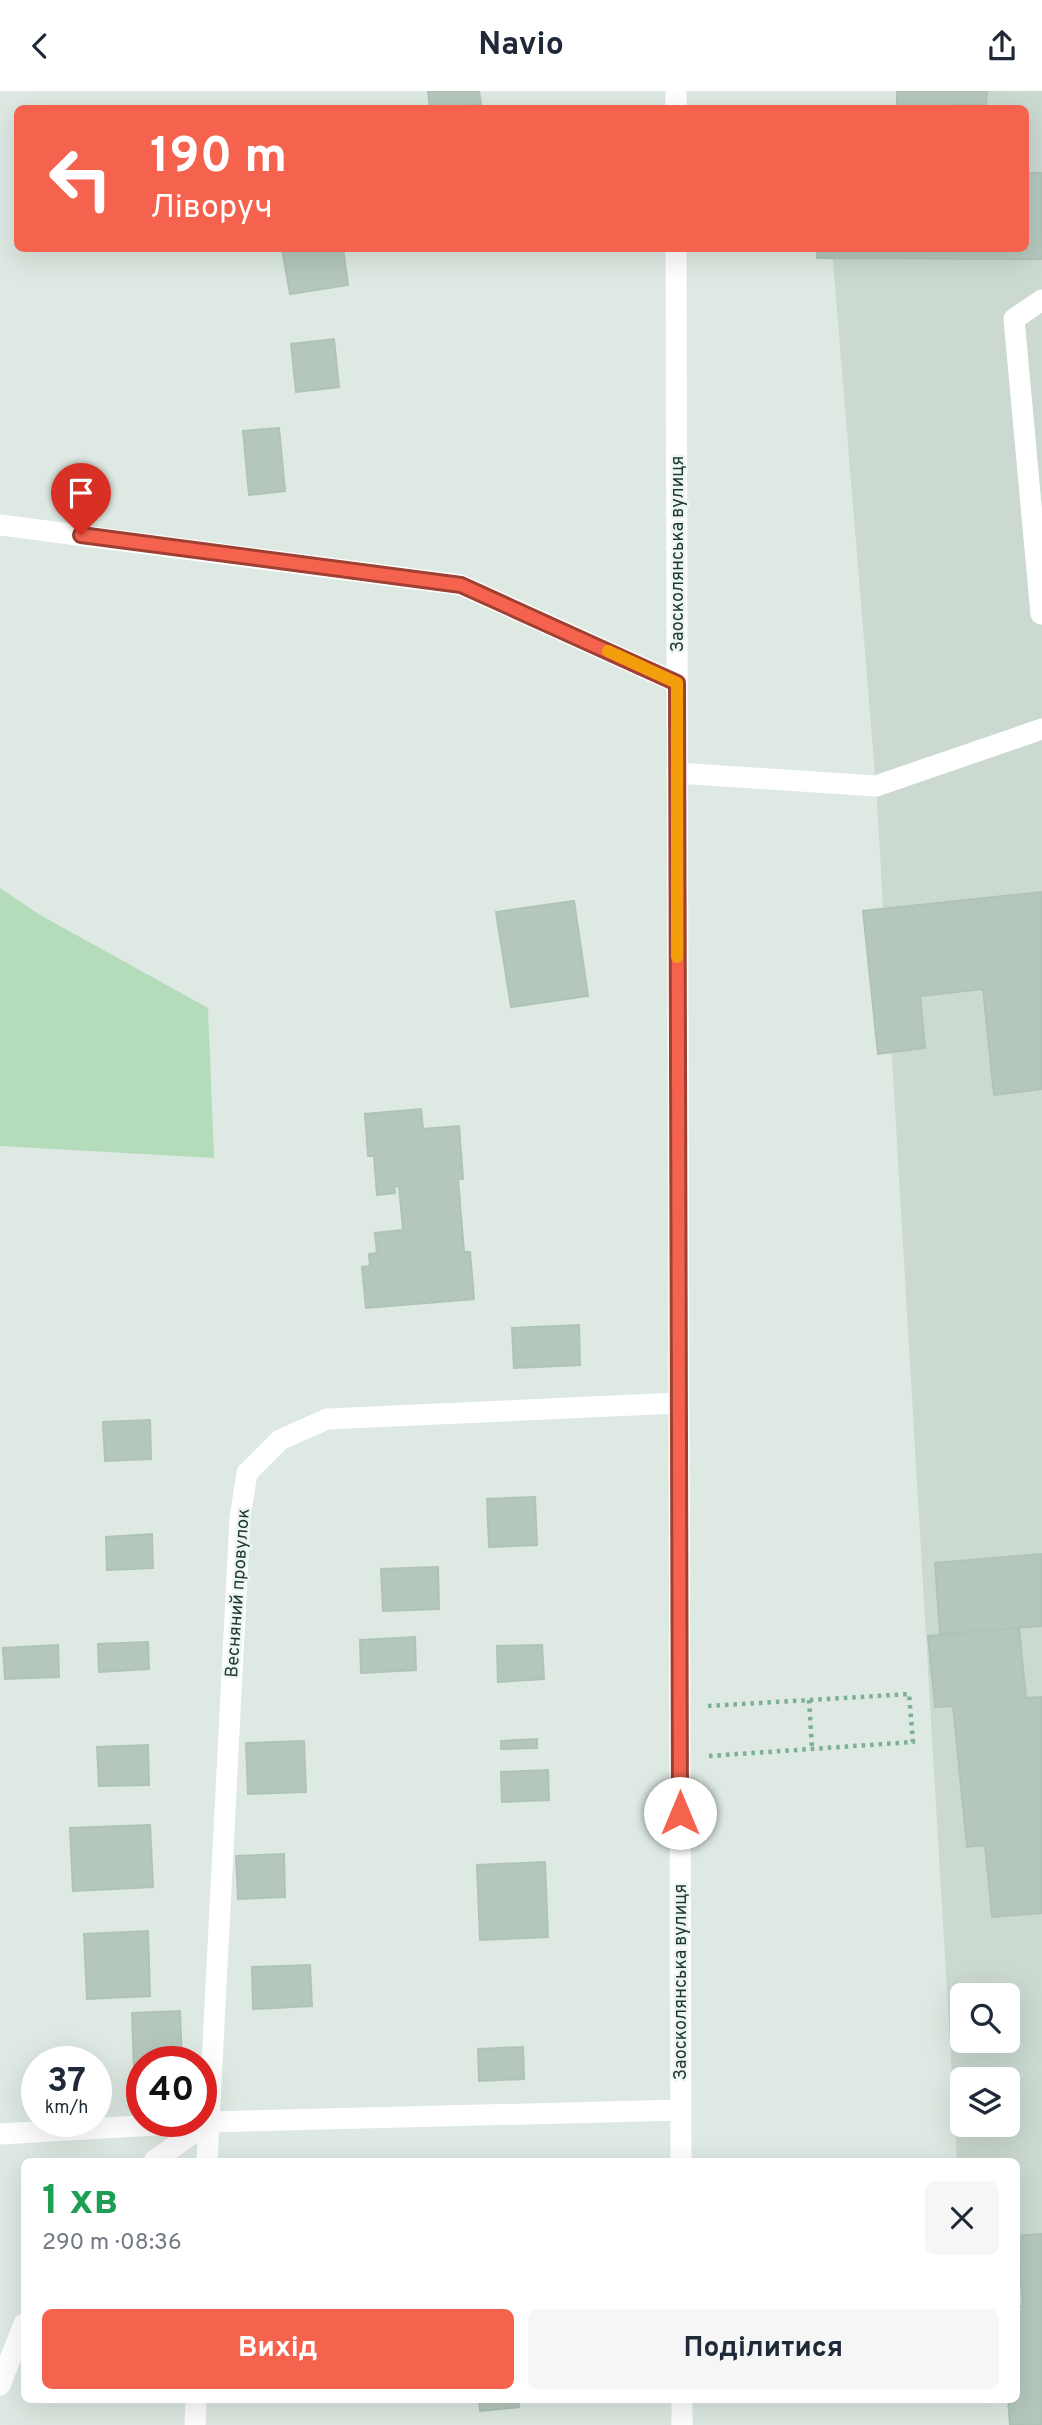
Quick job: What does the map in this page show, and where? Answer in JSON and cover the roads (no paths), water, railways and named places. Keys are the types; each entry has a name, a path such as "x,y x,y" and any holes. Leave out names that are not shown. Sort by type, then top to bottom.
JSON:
{"street":[{"name":"Заосколянська вулиця","path":"676,252 681,2158"},
{"path":"1041,614 1014,319 1042,300"},
{"path":"0,525 461,585 677,683"},
{"path":"677,773 876,786 1042,729"},
{"name":"Весняний провулок","path":"212,2046 240,1518 247,1473 280,1440 327,1419 678,1403"},
{"path":"217,2122 681,2110"},
{"path":"0,2134 126,2127"},
{"path":"157,2158 187,2137"},
{"name":"Весняний провулок","path":"207,2158 208,2137"},
{"path":"0,2385 21,2332"},
{"path":"194,2425 196,2403"},
{"path":"682,2403 682,2425"}]}
